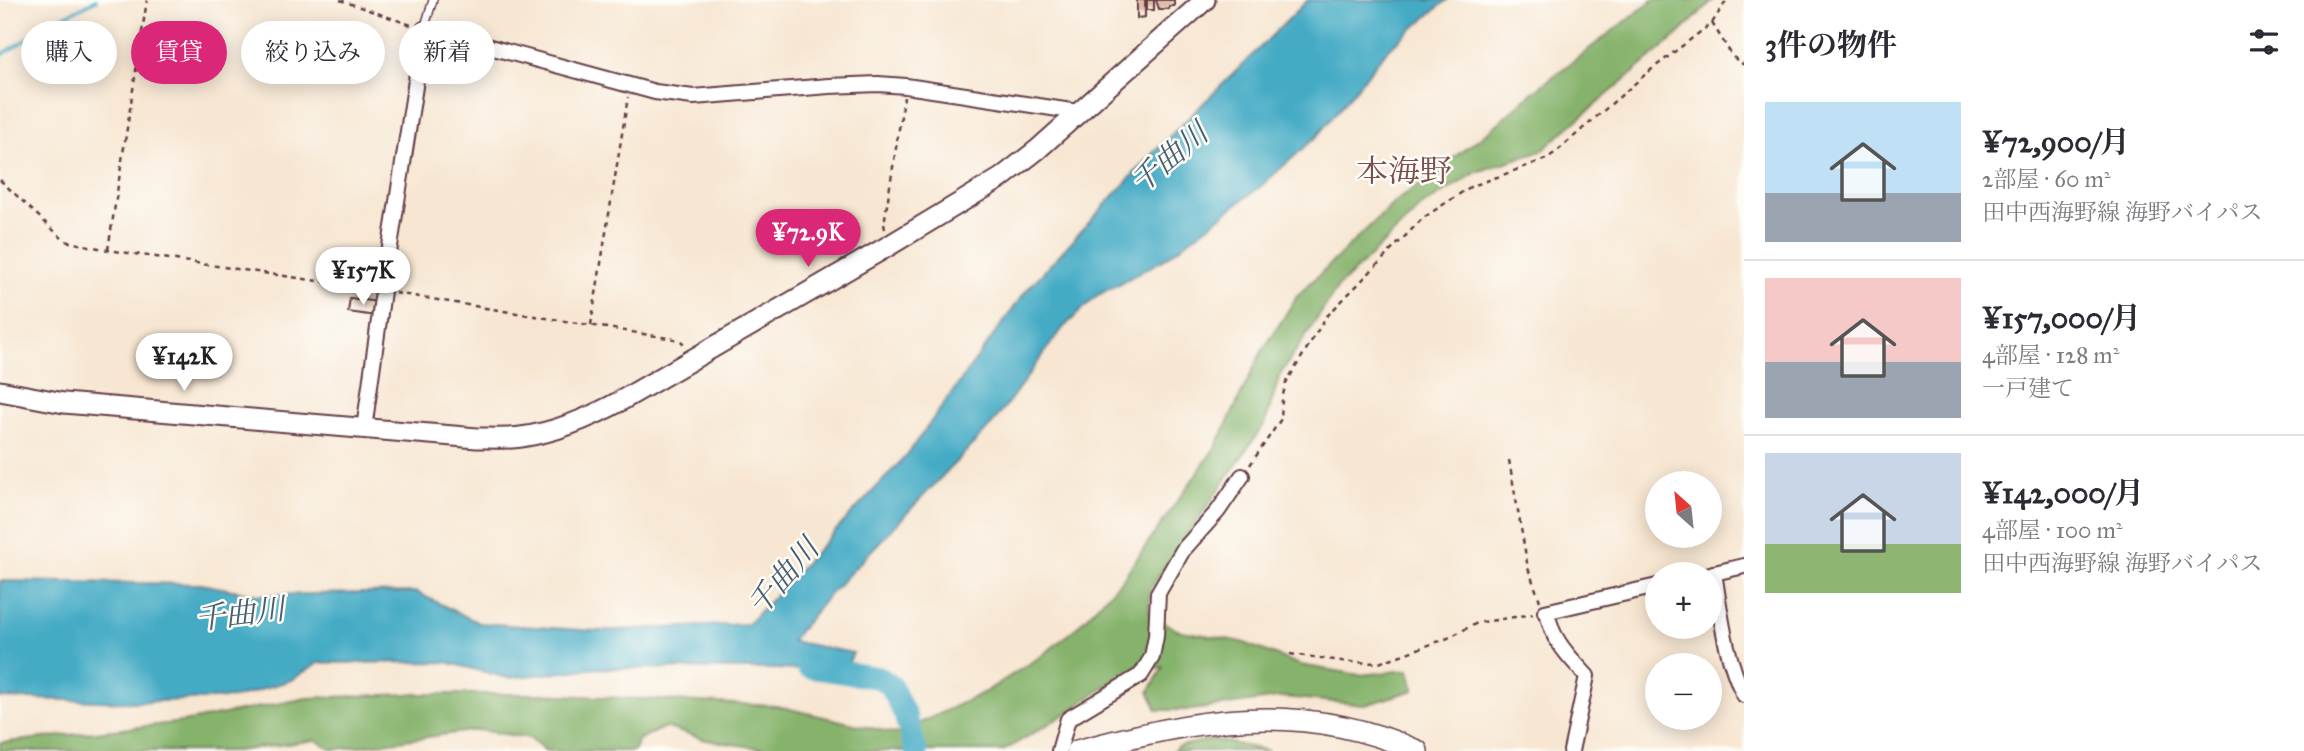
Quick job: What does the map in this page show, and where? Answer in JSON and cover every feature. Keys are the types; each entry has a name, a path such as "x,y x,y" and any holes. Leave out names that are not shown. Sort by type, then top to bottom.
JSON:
{"main road":[{"path":"1077,751 1185,727 1247,719 1323,722 1377,734 1417,751"}],"street":[{"path":"0,391 64,403 477,439 521,437 560,428 593,417 1001,178 1205,0"},
{"path":"495,48 655,92 693,97 878,84 1078,112"},
{"path":"364,429 415,84"},
{"path":"1059,751 1068,719 1141,675 1152,657 1158,593 1183,550 1218,511 1242,477"},
{"path":"1722,572 1744,566"},
{"path":"1545,612 1645,589"},
{"path":"1545,612 1565,651 1587,676 1570,751"},
{"path":"1722,625 1733,674 1744,695"}],"lane":[{"path":"426,21 433,0"}],"path":[{"path":"108,250 147,0"},
{"path":"340,0 401,21"},
{"path":"1242,477 1281,419 1286,383 1326,317 1423,218 1470,187 1546,159 1556,152 1647,73 1712,23 1727,0"},
{"path":"1712,23 1733,57 1744,65"},
{"path":"591,326 630,85"},
{"path":"890,245 884,225 906,86"},
{"path":"0,180 65,241 680,340 697,356"},
{"path":"1290,654 1379,663 1448,638 1477,623 1545,612 1528,568 1509,460"}],"green space":[{"path":"1653,0 1713,0 1680,33 1542,150 1477,172 1421,207 1338,287 1280,375 1265,423 1150,589 1149,613 1177,630 1242,642 1300,665 1360,675 1409,670 1414,690 1365,705 1284,697 1191,710 1157,710 1149,692 1163,667 1129,670 1067,713 1003,751 779,751 706,740 665,727 639,739 633,751 546,751 530,738 478,730 332,750 316,740 236,751 0,751 0,743 183,722 307,698 409,694 542,694 777,706 897,734 985,692 1043,655 1077,627 1121,581 1217,445 1260,355 1298,295 1394,203"},
{"path":"1212,739 1269,751 1173,751 1177,747"}],"water":[{"name":"千曲川","path":"1308,0 1447,0 1387,50 1317,136 1261,186 1163,260 1096,296 1063,328 993,423 827,597 791,641 853,653 844,672 599,668 508,678 446,662 318,663 291,680 235,698 132,702 0,698 0,581 201,584 259,595 416,592 479,623 596,631 748,624 906,456 1026,291 1153,153"}],"building":[{"path":"1137,0 1145,0 1145,17 1137,18"},
{"path":"1147,0 1154,0 1154,10 1147,10"},
{"path":"1156,0 1174,0 1174,6 1159,9"},
{"path":"350,298 378,302 376,316 348,312"}],"waterway":[{"path":"0,56 55,21 96,0"},
{"path":"808,667 880,678 891,686 905,715 916,751"}],"district":[{"name":"本海野","path":"1404,171"}]}
